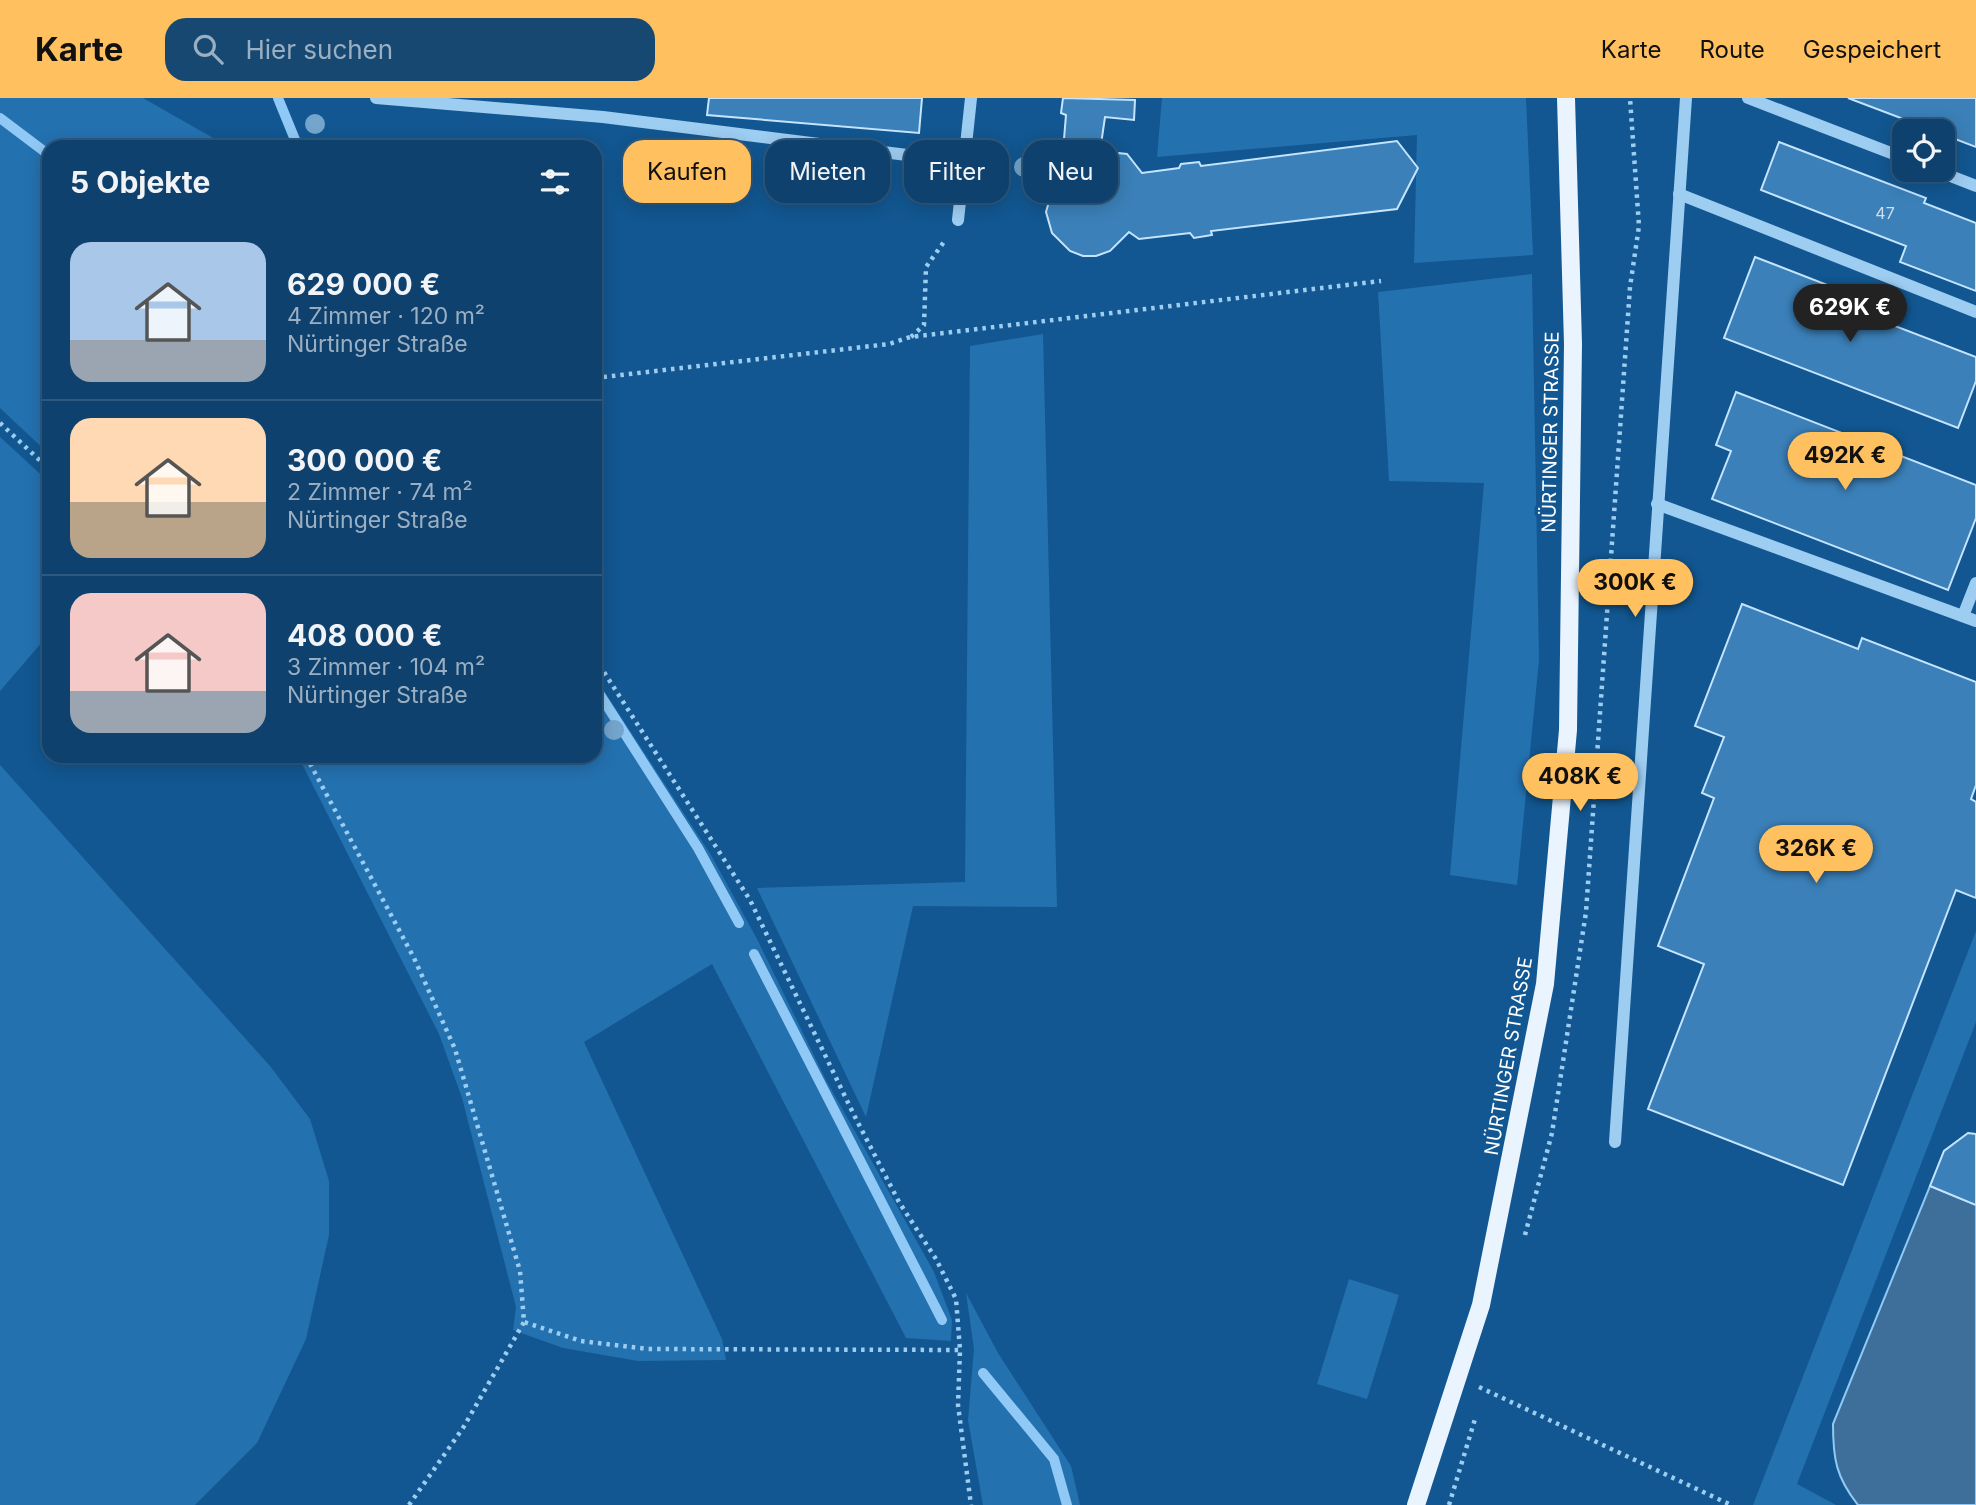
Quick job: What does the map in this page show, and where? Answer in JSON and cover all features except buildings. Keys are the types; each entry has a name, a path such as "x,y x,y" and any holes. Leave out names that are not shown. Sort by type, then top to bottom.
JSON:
{"main road":[{"name":"NÜRTINGER STRASSE","path":"1416,1505 1481,1305 1545,984 1568,730 1573,344 1566,98"}],"street":[{"path":"376,98 603,117 904,155"},
{"path":"966,140 971,98"},
{"path":"1615,1142 1686,98"},
{"path":"1748,98 1892,153"},
{"path":"1955,178 1976,186"},
{"path":"1679,194 1976,312"},
{"path":"958,220 959,203"},
{"path":"1657,504 1976,621"},
{"path":"1963,616 1976,583"}],"path":[{"path":"910,337 924,325 926,267 958,220"},
{"path":"602,377 889,344 910,337 1381,281"},
{"path":"0,423 42,462"},
{"path":"602,669 750,900 854,1115 899,1202 936,1259 956,1299 960,1349 958,1405 971,1505"},
{"path":"310,763 414,958 455,1049 520,1271 524,1322 463,1428 409,1505"},
{"path":"524,1322 581,1341 649,1349 960,1349"},
{"path":"1484,1389 1731,1505"}],"shaded area":[{"path":"0,98 143,98 217,140 42,140 42,447 0,408"},
{"path":"1162,98 1526,98 1533,255 1414,263 1417,135 1157,157"},
{"path":"1532,274 1539,660 1517,885 1450,875 1484,483 1389,481 1378,292"},
{"path":"1043,334 1057,907 913,906 866,1117 757,888 965,882 970,346"},
{"path":"0,437 42,476 42,642 0,691"},
{"path":"602,688 711,855 757,939 826,1080 934,1272 952,1320 951,1341 906,1338 712,964 584,1042 722,1339 726,1360 638,1361 563,1348 513,1330 516,1307 462,1098 439,1034 302,763 602,763"},
{"path":"0,765 270,1066 310,1119 329,1181 329,1235 306,1339 257,1443 195,1505 0,1505"},
{"path":"1976,931 1976,1022 1797,1484 1836,1505 1753,1505"},
{"path":"1930,1186 1976,1205 1976,1505 1858,1505 1837,1467 1833,1424"},
{"path":"1349,1279 1399,1295 1367,1399 1317,1384"},
{"path":"966,1293 998,1353 1071,1466 1080,1505 983,1505 968,1420 974,1349"}],"waterway":[{"path":"278,98 295,140"},
{"path":"0,118 42,150"},
{"path":"602,698 698,848 739,923"},
{"path":"754,954 942,1320"},
{"path":"983,1373 1054,1459 1067,1505"}]}
